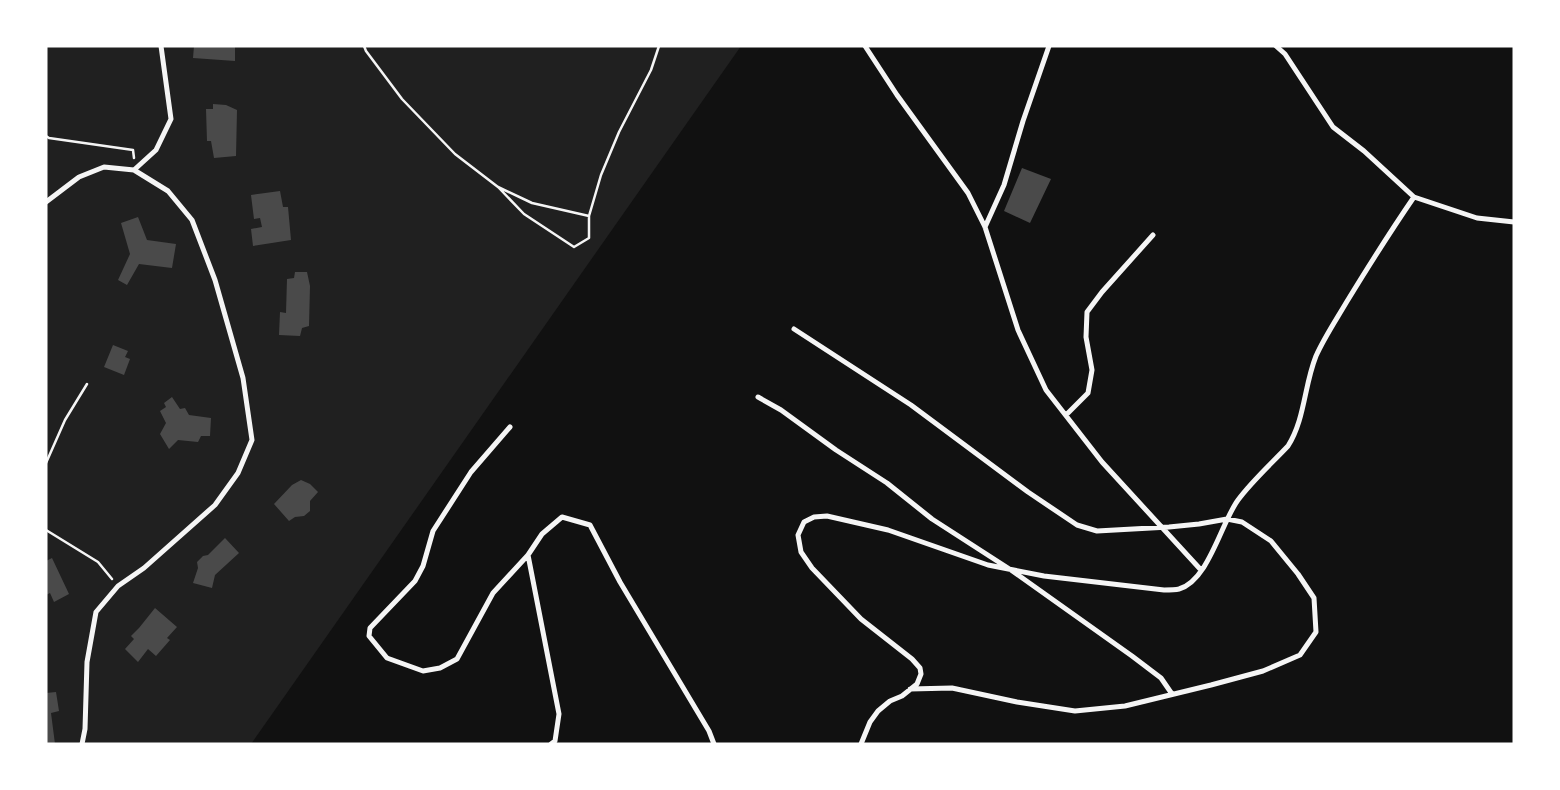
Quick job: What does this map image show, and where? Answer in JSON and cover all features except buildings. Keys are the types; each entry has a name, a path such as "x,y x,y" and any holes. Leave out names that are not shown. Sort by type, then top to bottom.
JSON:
{"street":[{"path":"134,170 156,150 171,119 161,46"},
{"path":"865,46 896,95 968,193 985,227 1018,330 1046,390 1102,462 1201,570"},
{"path":"985,227 1004,185 1023,120 1049,46"},
{"path":"1276,46 1286,54 1333,127 1364,151 1414,197 1478,218 1514,222"},
{"path":"46,202 80,177 104,167 134,170 168,191 192,220 216,280 243,378 252,440 238,473 215,505 144,568 118,586 96,612 87,662 85,729 82,744"},
{"path":"861,744 870,722 878,712 890,701 902,696 917,684 921,674 920,668 912,659 861,618 812,568 801,552 798,535 804,522 814,517 826,516 888,530 988,565 1044,576 1164,590 1187,585 1201,570 1215,549 1228,518 1239,499 1288,446 1294,436 1298,428 1309,376 1317,354 1386,238 1414,197"},
{"path":"1066,415 1088,393 1092,370 1086,337 1087,312 1107,285 1153,235"},
{"path":"794,329 911,405 1028,492 1077,525 1097,531 1199,524 1228,518 1242,522 1271,541 1298,574 1314,598 1316,632 1300,655 1263,671 1125,706 1075,711 1017,702 952,688 910,689"},
{"path":"758,397 781,410 836,450 888,483 932,519 1011,570 1161,678 1172,694"},
{"path":"510,427 471,472 433,531 423,566 415,581 370,628 369,636 388,658 423,671 440,668 457,659 493,593 528,555 542,534 562,517 590,526 620,582 709,731 714,744"},
{"path":"528,555 559,714 555,741 551,744"}],"path":[{"path":"364,46 402,99 455,154 498,187 524,214 574,246 589,238 588,216 601,175 651,70 659,46"},
{"path":"46,136 133,150 134,170"},
{"path":"498,187 532,204 588,216"},
{"path":"46,463 65,420 86,384"},
{"path":"46,530 98,562 118,586"}],"shaded area":[{"path":"46,46 741,46 251,744 46,744"}]}
